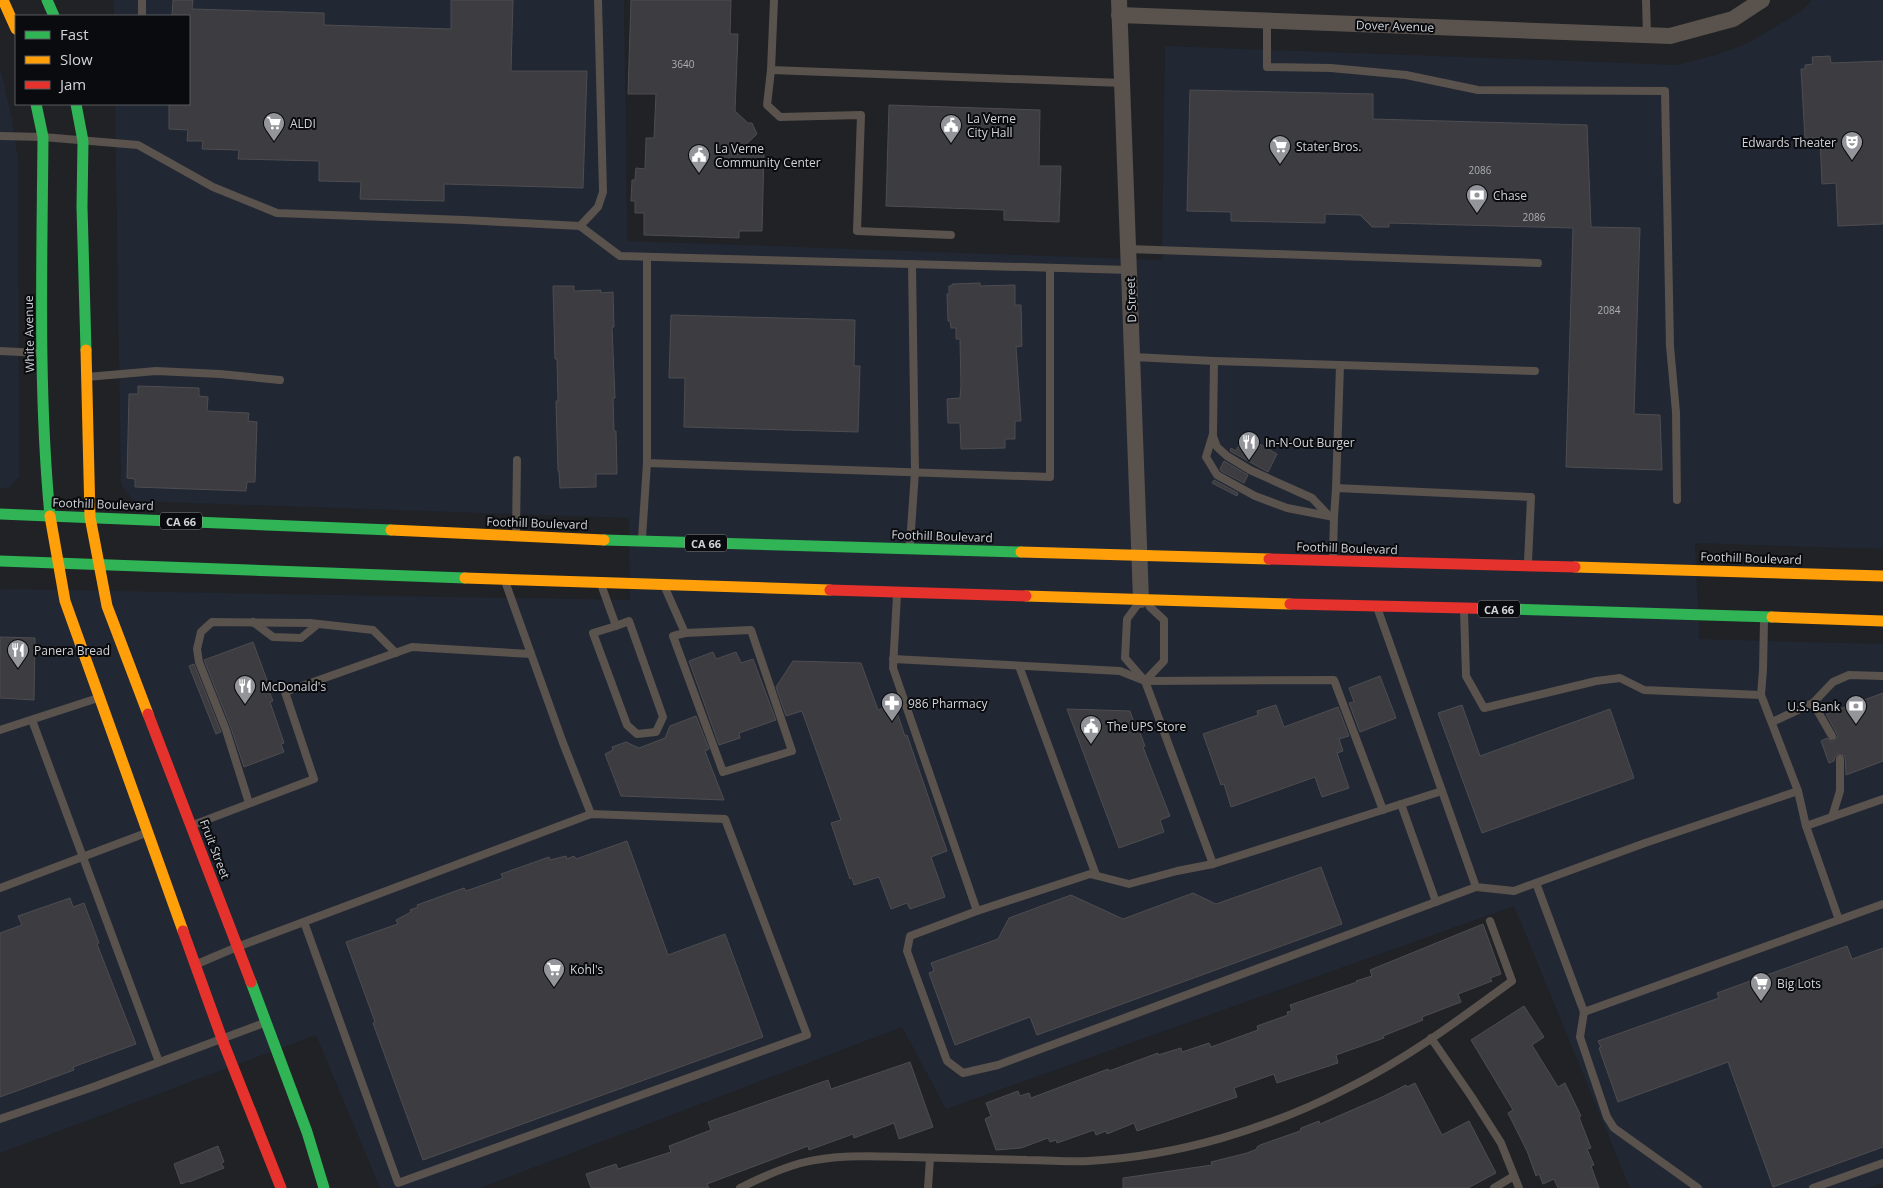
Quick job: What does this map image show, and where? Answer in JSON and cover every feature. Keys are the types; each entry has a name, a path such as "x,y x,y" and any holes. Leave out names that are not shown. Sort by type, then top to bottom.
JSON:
{"main road":[{"path":"3,0 15,27"},
{"path":"48,0 54,15"},
{"name":"White Avenue","path":"36,105 43,137 42,353 50,516 58,564"},
{"path":"76,105 82,141 82,221 90,517"},
{"name":"Foothill Boulevard","path":"0,514 642,541 1883,576"},
{"name":"Fruit Street","path":"90,517 107,606 307,1132 324,1188"},
{"name":"CA 66","path":"0,561 505,580 1883,622"},
{"path":"58,564 65,601 222,1039 281,1188"}],"street":[{"name":"Dover Avenue","path":"1119,8 1267,21 1670,36 1734,19 1762,0"},
{"name":"D Street","path":"1119,8 1141,556 1141,600"}],"lane":[{"path":"142,0 142,15"},
{"path":"580,226 598,207 603,192 598,0"},
{"path":"774,0 772,70 766,105 780,117 860,116 857,231 951,235"},
{"path":"1646,0 1647,35"},
{"path":"1267,21 1267,67 1331,68 1406,75 1478,90 1665,91 1670,346 1676,412 1677,500"},
{"path":"772,70 1122,83"},
{"path":"0,136 43,137 138,145 213,187 277,213 580,226 620,256 1130,270"},
{"path":"1128,249 1538,264"},
{"path":"642,541 647,463 647,258"},
{"path":"909,549 914,472 912,264"},
{"path":"647,463 1050,477 1050,268"},
{"path":"0,351 42,353"},
{"path":"1133,356 1214,361 1535,371"},
{"path":"1214,361 1213,434 1206,457 1217,475 1255,496 1287,508 1331,517"},
{"path":"1333,561 1331,517 1336,488 1340,365"},
{"path":"87,377 156,371 220,374 280,380"},
{"path":"1213,434 1217,447 1227,456 1250,470 1312,498 1331,517"},
{"path":"516,536 517,460"},
{"path":"1336,488 1531,497 1528,566"},
{"path":"505,580 563,743 592,814"},
{"path":"600,583 616,626"},
{"path":"665,585 685,633"},
{"path":"897,592 892,668 977,911"},
{"path":"1145,680 1164,660 1164,620 1141,600 1127,619 1125,658 1145,680 1213,864"},
{"path":"1377,606 1476,887"},
{"path":"1464,608 1466,676 1484,708 1596,681 1620,678 1644,690 1760,695"},
{"path":"1764,617 1764,670 1760,695 1798,792 1806,826 1839,920"},
{"path":"249,803 226,730 200,662 197,649 201,632 212,622 252,621 318,624 373,630 396,653"},
{"path":"252,621 273,637 301,638 318,624"},
{"path":"629,621 663,717 656,732 637,734 627,724 593,632 616,626 629,621"},
{"path":"751,630 792,751 722,772 673,636 685,633 751,630"},
{"path":"191,826 314,779 285,692 412,647 531,654"},
{"path":"893,659 1120,671 1145,680 1334,680 1382,810"},
{"path":"1019,666 1096,875"},
{"path":"1772,722 1813,703 1833,682 1849,675 1883,676"},
{"path":"0,730 100,698"},
{"path":"1813,703 1832,736"},
{"path":"32,720 159,1062"},
{"path":"1832,817 1840,791 1840,759"},
{"path":"1442,791 1213,864 1177,871 1129,884 1090,874 977,911 910,936 907,951 947,1061 964,1073 998,1065 1476,887 1514,891 1662,837 1798,792"},
{"path":"1806,826 1883,799"},
{"path":"1401,804 1436,902"},
{"path":"195,964 237,947 592,814 725,819 807,1035 398,1183 304,922"},
{"path":"0,888 148,832"},
{"path":"1536,883 1584,1012 1580,1037 1607,1117 1614,1128 1698,1188"},
{"path":"1584,1012 1883,904"},
{"path":"740,1188 772,1172 802,1162 838,1157 1088,1161 1144,1155 1197,1144 1249,1129 1302,1110 1347,1089 1431,1038 1512,981 1490,921"},
{"path":"0,1119 266,1023"},
{"path":"1431,1038 1486,1119 1500,1143 1519,1188"},
{"path":"928,1188 930,1158"},
{"path":"1813,1188 1883,1163"},
{"path":"1494,1188 1514,1176"}],"shaded area":[{"path":"114,0 624,0 627,241 1162,260 1165,46 1678,65 1719,54 1748,43 1800,12 1812,0 1883,0 1883,549 1695,543 1699,639 1883,644 1883,1183 1868,1188 1630,1188 1514,906 946,1109 902,1027 480,1188 380,1188 316,1035 0,1153 0,589 630,600 629,518 134,501 121,485 115,105 190,105 190,15 114,15"},
{"path":"0,67 12,119 18,160 19,477 8,488 0,488"}],"building":[{"path":"173,0 193,0 192,9 324,13 324,25 451,29 451,0 513,0 511,71 587,71 583,188 444,184 444,201 360,199 361,182 319,181 319,161 238,159 239,150 202,149 203,141 187,141 188,130 169,129 169,105 190,105 190,15 172,15"},
{"path":"631,0 731,0 730,34 738,34 735,111 748,123 752,123 757,134 738,152 764,153 762,231 739,231 739,238 644,235 644,213 635,213 635,201 631,201 632,180 635,180 636,168 645,169 646,138 654,138 656,94 628,94"},
{"name":"Edwards Theater","path":"1830,56 1831,63 1883,61 1883,224 1838,226 1836,183 1822,184 1820,138 1805,138 1801,69 1805,69 1805,65 1813,64 1812,57"},
{"path":"1190,90 1373,94 1373,119 1587,125 1591,227 1640,228 1634,414 1660,415 1662,470 1566,467 1573,228 1389,223 1389,227 1372,227 1360,215 1325,214 1325,223 1231,221 1231,212 1187,211"},
{"path":"889,105 1040,110 1039,166 1061,166 1059,222 1004,220 1004,210 886,206"},
{"path":"980,283 980,286 1015,285 1015,305 1021,305 1022,346 1016,347 1021,421 1015,421 1015,439 1005,439 1005,448 961,449 960,423 948,423 947,399 960,398 961,386 960,339 956,339 956,328 951,328 950,321 948,321 947,294 949,294 949,286 952,286 952,284"},
{"path":"553,286 574,286 574,291 601,290 601,293 613,292 614,327 612,327 615,398 613,398 617,474 596,474 596,487 560,488"},
{"path":"671,315 855,320 854,366 860,366 858,432 684,427 685,378 669,378"},
{"path":"138,386 199,388 199,396 208,397 207,411 249,413 248,421 257,422 255,482 247,482 246,491 135,487 135,479 127,478 129,394 138,394"},
{"path":"1244,435 1277,454 1268,472 1230,451 1231,448 1236,451"},
{"path":"1224,461 1248,475 1244,483 1221,471 1220,469"},
{"path":"1214,480 1238,493 1237,496 1212,483"},
{"name":"Panera Bread","path":"0,637 35,638 34,700 0,698"},
{"name":"McDonald's","path":"253,642 268,683 266,683 273,701 270,702 284,743 281,744 284,752 244,767 204,660"},
{"path":"713,652 716,659 736,652 741,663 753,659 776,720 739,733 740,738 719,745 689,661"},
{"path":"793,661 861,663 878,710 894,704 905,736 907,735 947,851 931,857 945,897 910,909 907,903 891,909 879,877 854,885 852,878 850,879 831,823 841,820 802,711 786,716 776,687"},
{"path":"194,664 221,732 216,734 189,666"},
{"path":"1380,676 1396,718 1360,732 1349,703 1354,702 1349,688"},
{"name":"U.S. Bank","path":"1883,693 1883,761 1846,775 1845,756 1838,754 1834,761 1829,763 1821,741 1827,738 1832,742 1838,736 1826,714"},
{"path":"1276,705 1284,727 1338,707 1349,736 1339,739 1343,751 1337,753 1349,788 1322,797 1315,777 1231,807 1224,784 1221,785 1203,734 1258,715 1257,711"},
{"path":"1462,705 1480,756 1610,709 1634,778 1482,833 1438,713"},
{"path":"1067,709 1130,711 1137,731 1139,730 1145,746 1143,747 1170,816 1160,820 1164,832 1119,848"},
{"path":"696,716 709,749 705,751 724,800 621,796 605,754 613,750 612,747 626,742 639,748 665,738 670,726"},
{"name":"Kohl's","path":"627,841 668,955 725,934 763,1037 423,1160 373,1023 375,1022 346,942 398,924 396,920 418,907 417,905 464,888 466,891 503,878 501,874 549,857 550,860 566,856 567,859 574,856 576,859"},
{"path":"1321,867 1342,924 1037,1035 1030,1017 955,1045 929,973 934,971 931,963 998,939 1009,918 1071,895 1123,919 1193,893 1216,904"},
{"path":"70,898 73,907 84,903 99,943 97,944 136,1044 73,1067 74,1070 0,1097 0,933 22,925 18,916"},
{"path":"1483,924 1501,974 1490,978 1492,981 1458,994 1461,1002 1422,1017 1423,1020 1383,1036 1384,1038 1336,1055 1338,1063 1277,1083 1274,1074 1234,1088 1237,1097 1137,1131 1134,1123 1107,1134 1106,1131 1096,1135 1094,1130 1057,1143 1056,1140 1050,1142 1048,1138 1021,1148 996,1150 985,1119 991,1116 986,1103 1018,1091 1020,1096 1029,1093 1031,1098 1108,1069 1109,1071 1158,1053 1158,1055 1181,1048 1182,1052 1209,1043 1211,1047 1258,1030 1257,1026 1288,1015 1287,1012 1292,1011 1290,1005 1372,976 1370,970"},
{"path":"1847,946 1852,959 1883,948 1883,1147 1773,1187 1728,1062 1618,1102 1598,1041 1719,998 1717,993"},
{"path":"1524,1006 1544,1037 1532,1045 1558,1087 1565,1083 1581,1116 1579,1117 1591,1148 1587,1149 1594,1165 1591,1166 1599,1188 1558,1188 1554,1179 1543,1184 1539,1174 1536,1176 1527,1151 1508,1113 1513,1110 1471,1040"},
{"path":"910,1062 933,1127 899,1139 894,1123 854,1138 853,1134 809,1150 808,1146 707,1184 709,1188 591,1188 586,1174 616,1164 618,1169 671,1152 669,1146 711,1130 708,1122 828,1080 831,1089"},
{"path":"1415,1083 1442,1135 1469,1121 1496,1173 1468,1188 1123,1188 1123,1178 1212,1165 1211,1162 1247,1153 1257,1149 1260,1145 1300,1131 1301,1128 1319,1121 1320,1124 1406,1085 1407,1087"},
{"path":"218,1146 224,1162 221,1163 224,1168 181,1184 174,1164"}],"traffic: fast":[{"path":"47,0 54,15"},
{"path":"36,105 43,137 42,374 50,516"},
{"path":"76,105 83,141 82,207 86,350"},
{"path":"0,514 391,530"},
{"path":"604,540 1021,552"},
{"path":"0,561 465,578"},
{"path":"1507,609 1772,617"},
{"path":"251,982 307,1132 324,1188"}],"traffic: slow":[{"path":"3,0 15,27"},
{"path":"86,350 90,517 107,606 148,714"},
{"path":"50,516 65,601 183,931"},
{"path":"391,530 604,540"},
{"path":"1021,552 1269,559"},
{"path":"1575,567 1883,576"},
{"path":"465,578 830,590"},
{"path":"1026,596 1290,604"},
{"path":"1772,617 1883,621"}],"traffic: jam":[{"path":"1269,559 1575,567"},
{"path":"830,590 1026,596"},
{"path":"1290,604 1507,609"},
{"path":"148,714 251,982"},
{"path":"183,931 222,1039 281,1188"}],"place":[{"name":"ALDI","path":"274,142"},
{"name":"La Verne City Hall","path":"951,144"},
{"name":"Edwards Theater","path":"1852,161"},
{"name":"Stater Bros.","path":"1280,165"},
{"name":"La Verne Community Center","path":"699,174"},
{"name":"Chase","path":"1477,214"},
{"name":"In-N-Out Burger","path":"1249,461"},
{"name":"Panera Bread","path":"18,669"},
{"name":"McDonald's","path":"245,705"},
{"name":"986 Pharmacy","path":"892,722"},
{"name":"U.S. Bank","path":"1856,725"},
{"name":"The UPS Store","path":"1091,745"},
{"name":"Kohl's","path":"554,988"},
{"name":"Big Lots","path":"1761,1002"}]}
